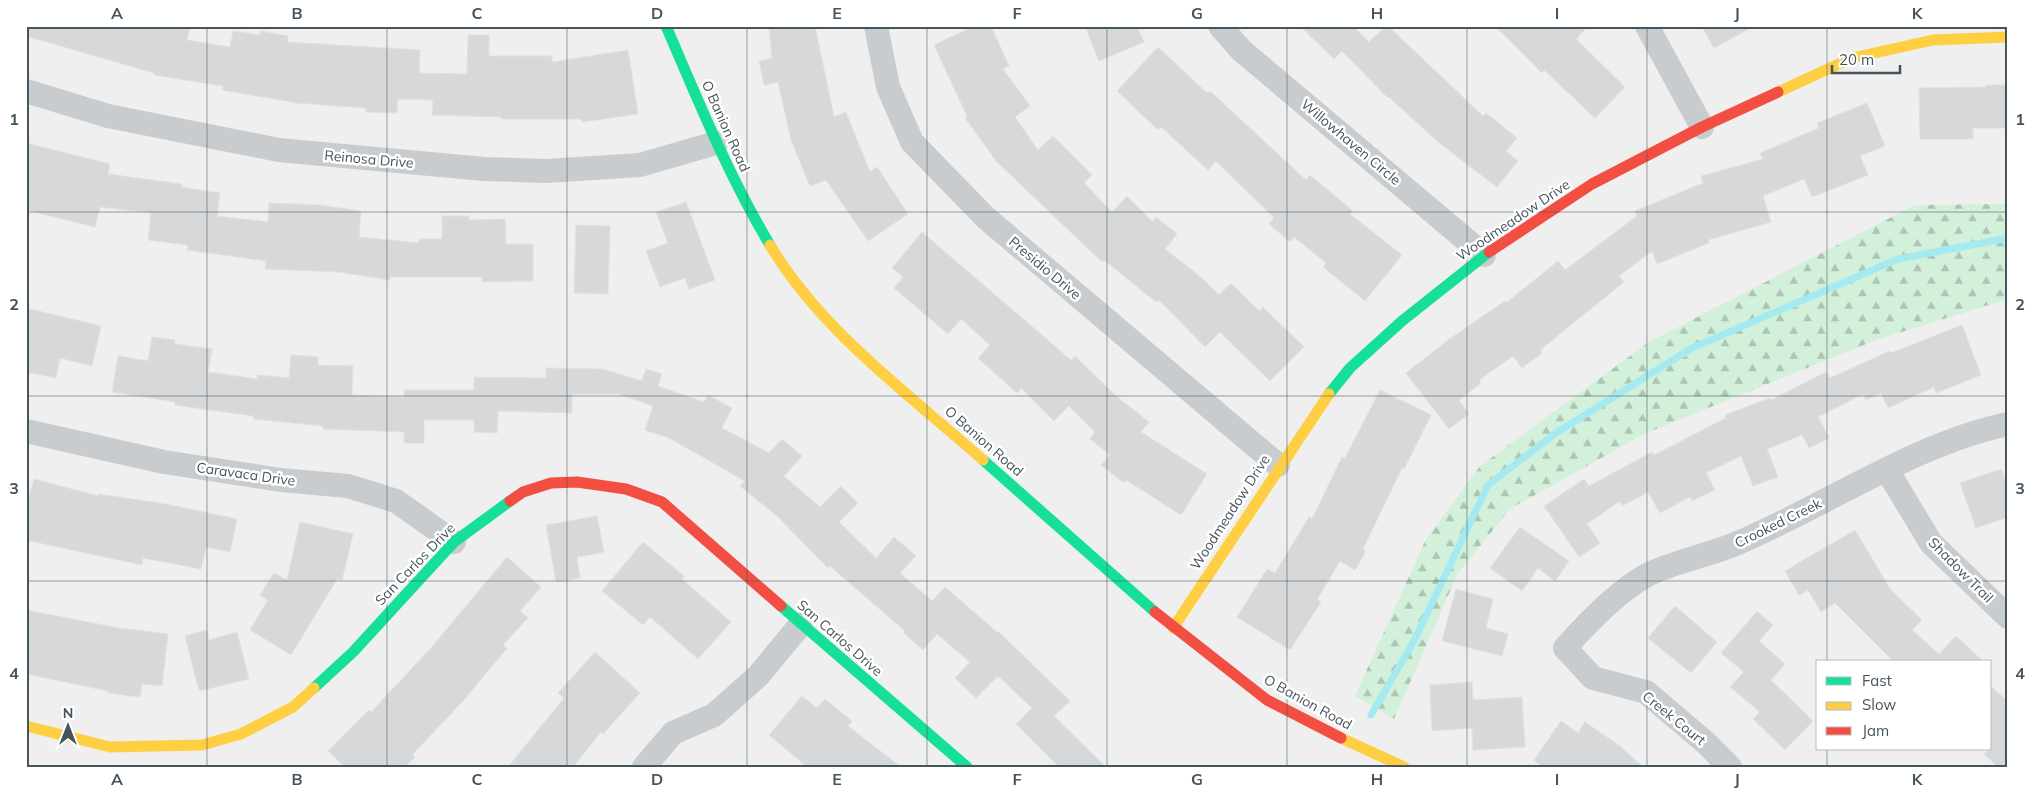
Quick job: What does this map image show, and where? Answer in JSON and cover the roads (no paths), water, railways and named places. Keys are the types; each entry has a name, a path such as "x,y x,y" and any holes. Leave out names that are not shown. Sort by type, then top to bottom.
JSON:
{"street":[{"name":"O Banion Road","path":"666,26 716,143 750,212 788,276 846,339 1173,628 1267,700 1344,740 1404,767"},
{"name":"Presidio Drive","path":"876,26 888,87 912,142 986,218 1278,465"},
{"name":"Willowhaven Circle","path":"1220,26 1241,50 1484,255"},
{"path":"1647,26 1702,127"},
{"name":"Woodmeadow Drive","path":"1173,628 1278,465 1320,404 1350,368 1402,321 1484,255 1592,184 1702,127 1852,58 1932,33 2008,37"},
{"name":"Reinosa Drive","path":"26,91 108,116 279,150 484,169 546,171 640,165 716,143"},
{"name":"Crooked Creek","path":"1565,648 1591,618 1648,575 1734,545 1887,470 1977,431 2008,424"},
{"name":"Caravaca Drive","path":"26,431 164,462 281,480 348,486 396,501 454,542"},
{"name":"Shadow Trail","path":"1887,470 1931,544 2008,617"},
{"name":"San Carlos Drive","path":"26,726 110,747 202,745 241,734 293,707 353,652 454,542 523,492 551,483 577,482 626,489 662,502 967,767"},
{"path":"644,767 673,732 714,715 758,676 801,624"},
{"name":"Creek Court","path":"1565,648 1593,678 1646,692 1706,743 1730,767"}],"waterway":[{"path":"1371,715 1414,641 1488,485 1556,433 1692,348 1898,259 2008,238"}]}
